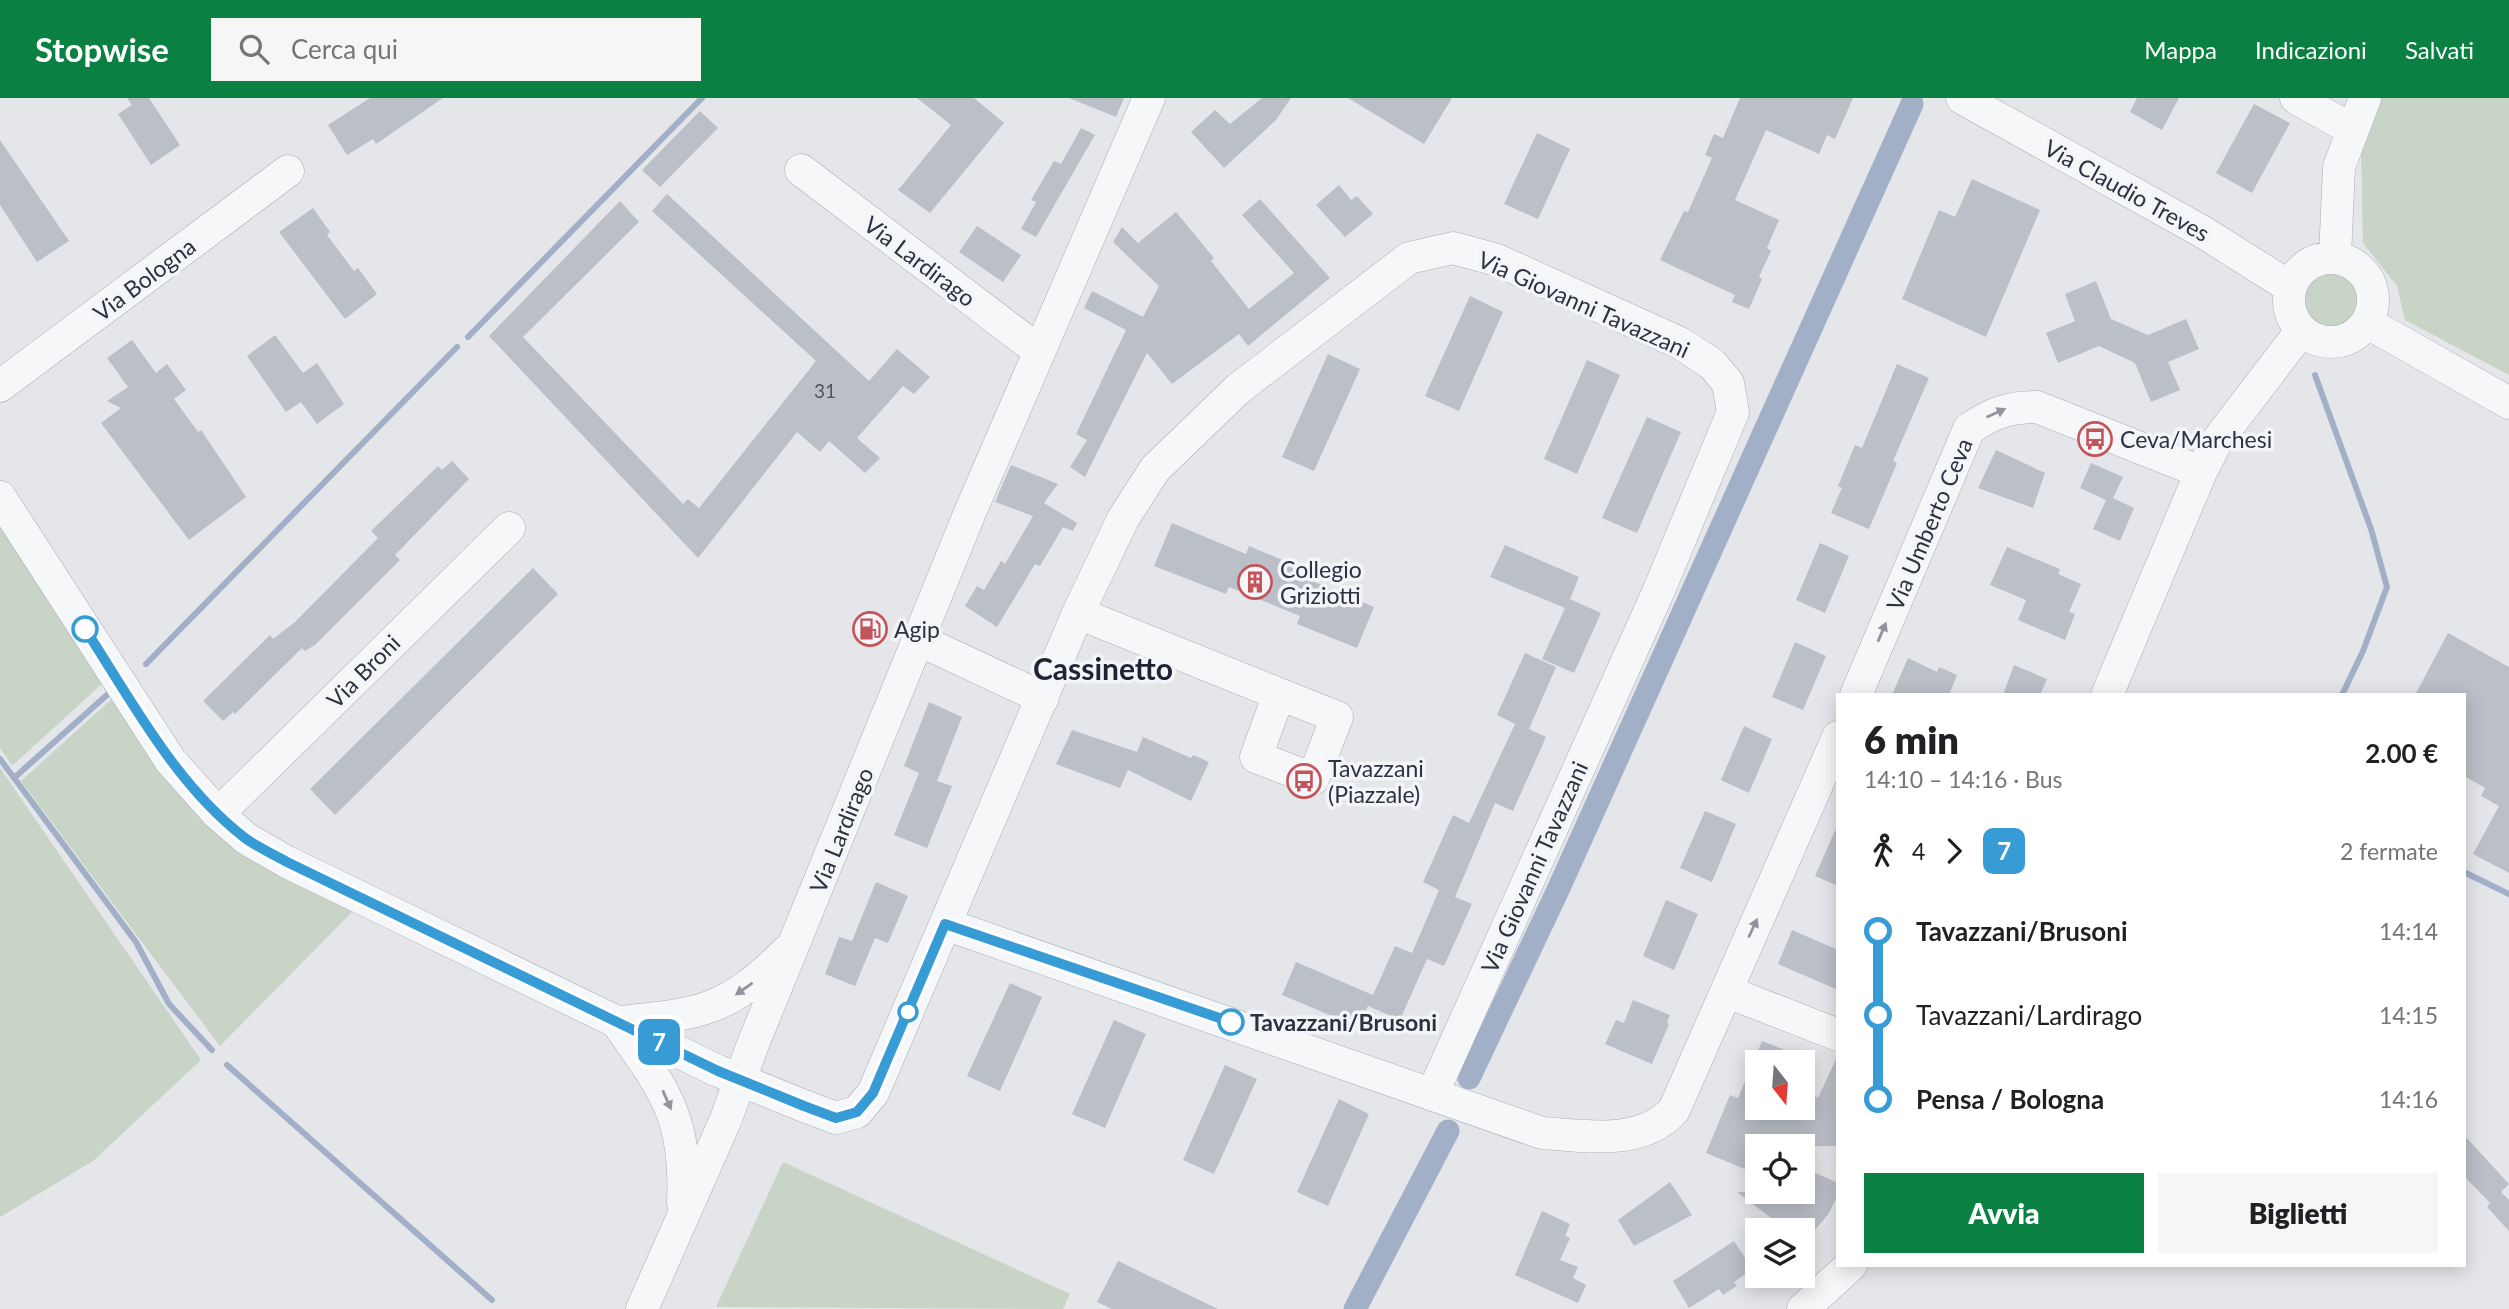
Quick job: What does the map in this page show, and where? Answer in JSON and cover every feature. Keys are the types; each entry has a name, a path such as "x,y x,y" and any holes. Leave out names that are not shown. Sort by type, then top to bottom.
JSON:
{"street":[{"name":"Via Lardirago","path":"642,1309 741,1080 1039,351 1149,98"},
{"name":"Via Claudio Treves","path":"1962,98 2203,232 2290,286"},
{"path":"2296,98 2351,129"},
{"path":"2335,257 2339,167 2351,129 2365,98"},
{"name":"Via Lardirago","path":"801,170 1039,351"},
{"name":"Via Bologna","path":"0,386 288,171"},
{"name":"Via Giovanni Tavazzani","path":"0,497 170,760 218,814 247,839 287,862 617,1022 741,1080 836,1118 857,1112 873,1093 1078,613 1123,519 1155,469 1238,390 1409,258 1453,248 1497,260 1681,343 1712,364 1728,383 1733,412 1659,590 1432,1094"},
{"path":"2335,257 2352,263 2369,282 2374,307 2368,324 2357,334 2336,341 2314,339 2301,331 2292,318 2288,302 2290,286 2308,264 2335,257"},
{"path":"2368,324 2509,403"},
{"path":"2108,693 2201,472 2217,441 2301,331"},
{"name":"Via Umberto Ceva","path":"1857,693 1969,429 1986,417 2010,407 2037,407 2201,472"},
{"name":"Via Broni","path":"218,814 509,527"},
{"path":"1078,613 1279,694"},
{"path":"919,640 1043,698"},
{"path":"945,924 1542,1133 1588,1136 1630,1134 1661,1124 1674,1110 1836,742"},
{"path":"682,1218 681,1138 667,1096 617,1022 688,1015 727,1001 760,978 795,943"},
{"path":"1728,992 1836,1034"},
{"path":"1803,1309 1849,1267"}],"green space":[{"path":"2380,98 2509,98 2509,375 2405,320 2397,286 2363,243 2361,152"},
{"path":"2331,267 2354,277 2364,300 2354,323 2331,333 2308,323 2298,300 2308,277"},
{"path":"0,519 105,681 12,766 0,748"},
{"path":"114,697 171,780 358,906 220,1046 21,781"},
{"path":"0,768 201,1060 93,1161 0,1217"},
{"path":"783,1162 1070,1294 1063,1309 716,1307"}],"building":[{"path":"127,98 149,98 180,145 151,165 118,114 132,105"},
{"path":"370,98 443,98 376,144 373,139 347,155 328,125"},
{"path":"917,98 974,98 1004,123 930,213 898,190 951,125"},
{"path":"1069,98 1124,98 1116,117"},
{"path":"1262,98 1291,98 1276,120 1224,168 1191,132 1215,110 1230,124"},
{"path":"1348,98 1452,98 1424,144"},
{"path":"1740,98 1853,98 1835,139 1827,135 1819,154 1766,130 1735,200 1779,220 1767,248 1771,251 1759,277 1762,279 1749,309 1732,302 1735,295 1660,260 1684,211 1688,212 1712,158 1705,155 1714,134 1723,138"},
{"path":"2137,98 2179,98 2162,130 2130,112"},
{"path":"2254,104 2290,123 2252,193 2216,173"},
{"path":"700,111 718,128 660,187 642,170"},
{"path":"1081,128 1095,135 1036,237 1021,229 1036,202 1031,200 1054,161 1061,164"},
{"path":"1537,133 1570,149 1538,219 1504,204"},
{"path":"0,140 69,241 37,262 0,205"},
{"path":"1972,179 2040,210 1986,337 1902,299 1939,210 1955,217"},
{"path":"1339,185 1351,200 1357,196 1373,214 1345,237 1316,205"},
{"path":"667,194 869,381 897,349 930,377 914,394 903,386 857,438 880,458 865,473 829,441 820,452 797,432 698,558 489,336 620,201 639,222 523,337 683,504 688,499 699,508 816,361 652,211"},
{"path":"1260,199 1330,278 1248,346 1239,334 1172,384 1147,353 1085,477 1070,467 1087,440 1076,434 1126,330 1084,308 1092,291 1143,317 1159,286 1113,242 1122,227 1138,243 1176,212 1214,258 1211,261 1249,309 1294,273 1242,215"},
{"path":"313,208 330,232 327,235 354,271 358,268 377,294 345,319 279,232"},
{"path":"977,226 1021,255 1003,282 959,252"},
{"path":"2096,281 2111,319 2148,335 2186,319 2199,349 2168,362 2180,390 2151,402 2135,363 2099,346 2058,363 2046,333 2075,321 2065,294"},
{"path":"1470,296 1503,312 1459,411 1425,396"},
{"path":"275,335 303,373 317,363 344,404 317,424 301,402 286,412 247,356"},
{"path":"132,340 156,373 167,364 186,390 174,399 198,432 201,430 246,497 189,540 101,423 121,408 107,401 128,387 107,358"},
{"path":"1328,354 1360,369 1314,471 1282,457"},
{"path":"1587,360 1620,375 1577,474 1544,459"},
{"path":"1897,364 1929,378 1893,461 1897,463 1869,529 1831,513 1842,488 1838,486 1855,445 1862,448"},
{"path":"1647,417 1681,432 1637,533 1602,518"},
{"path":"1996,450 2045,473 2033,508 1978,488"},
{"path":"452,461 469,479 395,555 400,560 315,645 305,651 302,648 235,714 233,712 223,721 203,701 270,635 273,639 295,622 378,538 371,531 438,466 442,470"},
{"path":"2091,463 2123,477 2113,498 2134,508 2120,541 2093,529 2106,500 2080,488"},
{"path":"1011,465 1058,484 1044,503 1077,523 1073,531 1063,527 1040,566 1035,564 997,627 965,606 977,586 984,590 1001,561 1005,564 1033,516 995,502"},
{"name":"Collegio Griziotti","path":"1172,523 1246,554 1249,546 1306,570 1303,577 1374,607 1357,648 1297,624 1300,616 1229,587 1226,594 1154,566"},
{"path":"1820,543 1849,556 1825,613 1796,600"},
{"path":"1505,545 1579,577 1570,599 1601,613 1574,673 1542,659 1565,608 1490,577"},
{"path":"2007,547 2060,569 2058,574 2081,584 2069,612 2075,614 2065,640 2018,620 2026,600 1990,585"},
{"path":"533,568 558,594 335,815 310,789"},
{"path":"2448,633 2509,667 2509,873 2473,854 2499,806 2481,796 2485,788 2466,777 2466,693 2416,693"},
{"path":"1795,642 1826,656 1803,710 1772,697"},
{"path":"1525,653 1556,667 1529,729 1546,737 1513,811 1495,803 1455,897 1472,904 1444,966 1427,959 1400,1020 1368,1006 1358,1027 1282,995 1296,962 1373,995 1395,946 1412,953 1439,890 1423,882 1453,815 1469,823 1515,724 1497,715"},
{"path":"1908,658 1937,672 1939,667 1957,675 1950,693 1893,693"},
{"path":"2014,665 2047,679 2041,693 2004,693"},
{"path":"929,702 962,717 937,781 952,786 927,848 894,835 919,773 904,766"},
{"path":"1744,726 1772,739 1749,793 1721,780"},
{"path":"1072,730 1137,752 1143,737 1191,758 1193,755 1209,762 1191,801 1128,770 1120,788 1056,764"},
{"path":"1705,811 1736,824 1712,882 1680,868"},
{"path":"1836,829 1836,885 1815,876"},
{"path":"876,882 908,896 888,943 875,938 855,986 825,974 839,937 852,941"},
{"path":"1666,900 1698,914 1674,970 1643,956"},
{"path":"1792,930 1836,949 1836,989 1778,964"},
{"path":"1010,983 1042,997 1000,1091 967,1076"},
{"path":"1633,1000 1670,1015 1667,1022 1669,1024 1652,1064 1605,1044 1616,1020 1624,1023"},
{"path":"1114,1020 1146,1034 1105,1128 1072,1114"},
{"path":"1762,1041 1785,1050 1758,1050"},
{"path":"1836,1059 1836,1146 1815,1146 1815,1134 1745,1134 1745,1169 1706,1153 1730,1095 1738,1098 1745,1081 1745,1120 1815,1120 1815,1097 1818,1098"},
{"path":"1225,1065 1257,1079 1214,1174 1183,1160"},
{"path":"1339,1099 1369,1114 1328,1206 1297,1192"},
{"path":"2466,1137 2509,1184 2501,1192 2509,1200 2509,1231 2487,1207 2490,1203 2466,1178"},
{"path":"1815,1173 1836,1182 1836,1198 1829,1213 1815,1230 1815,1218 1771,1218 1753,1204 1815,1204"},
{"path":"1670,1182 1692,1215 1634,1246 1618,1220"},
{"path":"1542,1211 1570,1224 1565,1236 1570,1238 1560,1260 1578,1267 1573,1278 1586,1285 1578,1303 1515,1275"},
{"path":"1734,1241 1745,1258 1745,1274 1734,1282 1737,1286 1723,1295 1719,1289 1689,1308 1673,1281"},
{"path":"1118,1261 1218,1309 1112,1309 1097,1302"}],"waterway":[{"path":"468,337 702,98"},
{"path":"1469,1078 1558,890 1912,104"},
{"path":"146,664 457,347"},
{"path":"2315,375 2371,529 2387,587 2363,651 2343,693"},
{"path":"14,778 108,694"},
{"path":"0,759 136,942 169,1004 212,1050"},
{"path":"2466,873 2509,894"},
{"path":"227,1065 492,1300"},
{"path":"1355,1309 1448,1131"}],"bus line":[{"name":"7","path":"85,629 170,760 218,814 247,839 287,862 718,1071 836,1118 857,1112 873,1093 945,924 1231,1022"}],"place":[{"name":"Ceva/Marchesi","path":"2095,439"},
{"name":"Collegio Griziotti","path":"1255,582"},
{"name":"Agip","path":"870,629"},
{"name":"Tavazzani (Piazzale)","path":"1304,781"},
{"name":"Tavazzani/Brusoni","path":"1231,1022"}],"district":[{"name":"Cassinetto","path":"1103,668"}]}
